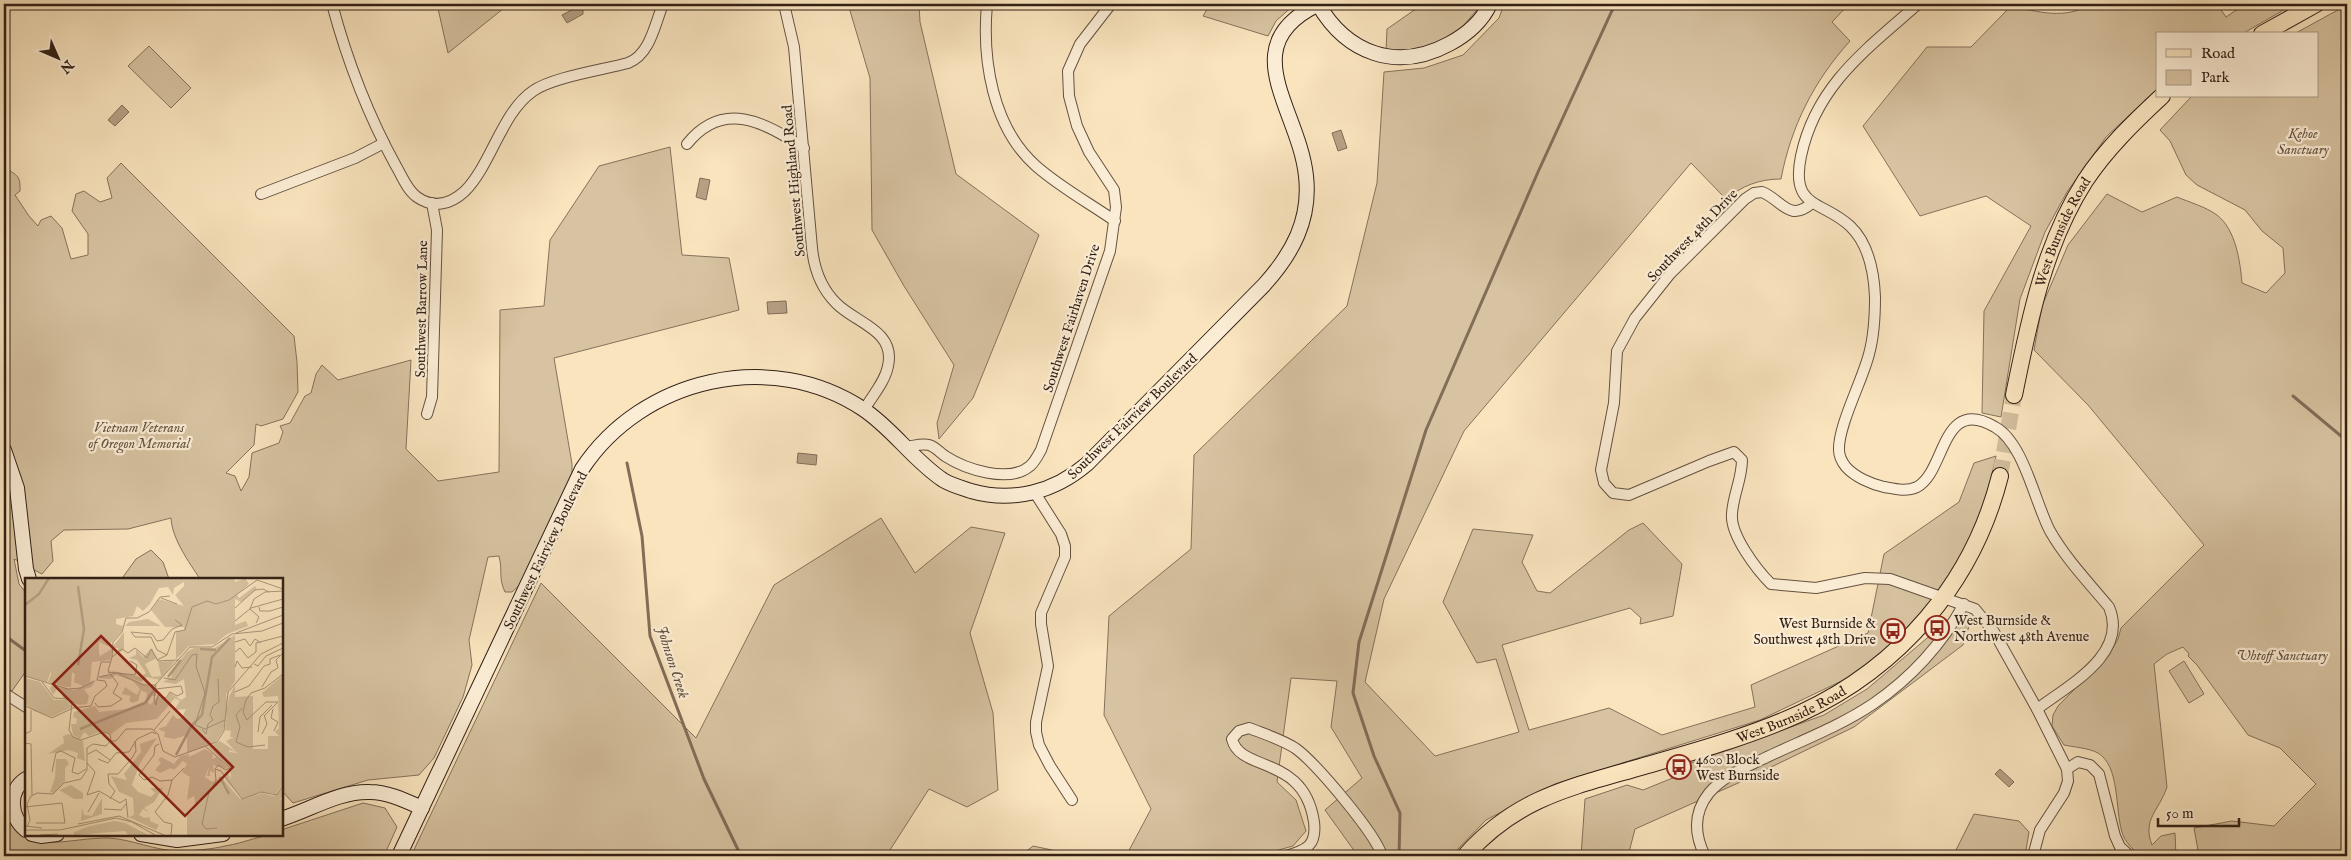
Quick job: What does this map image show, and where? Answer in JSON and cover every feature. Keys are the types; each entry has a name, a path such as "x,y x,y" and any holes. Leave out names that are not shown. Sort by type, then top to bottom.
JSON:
{"main road":[{"path":"2266,32 2316,4"},
{"name":"West Burnside Road","path":"2014,395 2036,296 2052,248 2066,217 2086,181 2114,143 2160,98"},
{"name":"West Burnside Road","path":"1466,856 1503,821 1542,798 1754,731 1819,704 1853,683 1891,655 1945,597 1977,543 1990,513 2000,476"}],"street":[{"path":"332,4 340,35 367,107 407,185 416,196 432,203 442,204 467,189 508,121 532,91 548,84 628,64 639,57 648,44 663,4"},
{"name":"Southwest Highland Road","path":"784,4 794,47 812,248 816,272 836,303 845,311 877,331 884,341 888,353 888,365 884,377 864,410"},
{"path":"987,4 984,43 995,99 1004,122 1035,165 1114,221"},
{"name":"Southwest Fairhaven Drive","path":"906,447 924,444 932,446 968,468 990,474 1021,471 1029,466 1041,450 1110,250 1116,207 1114,190 1089,152 1077,126 1069,96 1068,71 1080,44 1111,4"},
{"path":"1318,4 1331,23 1348,40 1368,51 1395,58 1427,54 1455,41 1472,28 1490,4"},
{"name":"Southwest Fairview Boulevard","path":"399,856 572,487 588,460 612,433 650,405 702,383 737,377 781,379 811,385 864,410 942,480 965,489 1002,496 1035,493 1065,481 1087,464 1241,309 1274,274 1291,251 1297,239 1304,213 1306,178 1299,143 1275,73 1274,52 1278,38 1290,22 1300,13 1318,4"},
{"path":"1918,4 1850,63 1827,95 1805,142 1799,172 1803,194 1812,203 1839,218 1852,228 1861,241 1873,269 1874,307 1869,355 1839,444 1839,452 1846,466 1860,477 1875,484 1897,490 1906,490 1916,487 1927,478 1947,436 1959,425 1969,421 1986,422 2000,430 2008,440 2031,482 2049,529 2109,607 2114,628 2109,646 2092,667 2037,709"},
{"path":"687,144 694,135 709,124 731,117 748,120 776,130 804,148"},
{"path":"261,194 355,158 384,143"},
{"name":"Southwest 48th Drive","path":"1812,203 1806,208 1794,212 1762,192 1754,193 1745,199 1670,274 1635,318 1617,350 1614,403 1601,470 1604,483 1614,493 1630,495 1734,452 1742,460 1742,475 1731,515 1739,539 1753,566 1771,584 1816,588 1865,578 1890,579 1945,597"},
{"name":"Southwest Barrow Lane","path":"427,414 432,397 437,230 432,203"},
{"path":"4,450 16,481 29,578"},
{"path":"1035,493 1061,534 1064,546 1064,557 1041,613 1048,666 1036,722 1036,732 1039,745 1050,766 1072,800"},
{"path":"1945,597 1975,609 1994,632 2037,709 2067,769 2068,781 2064,793 2040,830 2033,856"},
{"path":"1705,856 1698,842 1696,825 1698,814 1710,792 1731,774 1826,730 1878,700 1909,676 1927,656 1950,630 1964,604"},
{"path":"4,693 25,706"},
{"path":"1286,856 1308,848 1313,840 1315,830 1309,802 1298,784 1287,773 1242,754 1234,748 1232,739 1239,731 1249,728 1284,742 1302,753 1372,834 1382,856"},
{"path":"2067,769 2078,762 2090,765 2099,774 2115,836 2120,847 2130,856"},
{"path":"25,780 14,792 13,803 16,818 25,829"},
{"path":"282,819 330,800 360,792 385,794 422,808"},
{"path":"36,835 49,835"},
{"path":"147,835 177,840 215,835"}],"green space":[{"path":"437,4 509,4 448,53"},
{"path":"848,4 919,4 920,22 956,174 1039,235 973,398 939,439 937,423 954,365 904,286 872,230 870,78"},
{"path":"1210,4 1295,4 1276,21 1268,36 1203,16"},
{"path":"1423,4 1482,4 1457,33 1420,50 1386,52 1387,29"},
{"path":"1504,4 1849,4 1832,22 1850,41 1825,72 1806,105 1791,141 1781,179 1765,180 1751,184 1738,190 1726,199 1691,163 1464,431 1384,599 1365,682 1435,756 1519,732 1496,659 1477,663 1443,602 1473,529 1533,535 1522,562 1537,591 1550,593 1629,530 1643,523 1682,564 1673,616 1640,624 1641,618 1630,608 1502,645 1529,730 1609,708 1662,735 1755,707 1751,685 1868,633 1884,554 1959,502 1974,463 1996,456 1984,512 1944,589 1901,638 1854,675 1760,720 1555,784 1486,820 1451,856 1358,856 1325,810 1362,778 1331,727 1337,681 1291,678 1277,782 1296,800 1306,831 1293,846 1257,856 1126,856 1151,809 1104,715 1109,616 1191,549 1194,455 1347,306 1377,183 1384,72 1424,68 1463,55 1499,18"},
{"path":"2091,4 2217,4 2226,17 2245,4 2294,4 2245,32 2156,32 2156,90 2106,137 2067,192 2045,232 2020,299 2001,417 1982,413 1984,311 2031,226 1986,196 1920,216 1863,126 1927,47 1971,47 2011,6 2052,13 2071,12"},
{"path":"2347,5 2347,856 2199,856 2194,828 2232,821 2274,826 2316,784 2280,748 2248,735 2183,647 2167,654 2154,664 2167,787 2150,822 2149,836 2152,845 2161,836 2175,833 2176,856 2139,856 2123,836 2116,789 2110,768 2105,759 2094,751 2064,745 2052,726 2053,715 2058,706 2110,653 2118,639 2121,628 2204,545 2088,405 2034,350 2042,306 2068,245 2107,194 2142,212 2177,197 2203,207 2217,215 2229,229 2236,246 2242,283 2266,293 2285,273 2283,248 2262,231 2245,210 2197,185 2186,175 2170,141 2160,130 2190,98 2318,98 2318,32 2298,32"},
{"path":"149,46 191,88 171,108 128,66"},
{"name":"Vietnam Veterans of Oregon Memorial","path":"670,147 682,255 729,258 739,310 554,358 572,464 572,487 532,574 512,592 505,592 503,587 499,556 488,557 469,640 472,665 463,697 434,758 419,775 368,780 293,803 282,791 282,578 199,578 186,558 174,534 171,518 128,529 64,530 51,541 53,561 42,574 14,559 19,584 25,592 25,672 12,691 4,687 4,164 19,180 20,191 15,195 38,226 41,220 51,216 62,228 71,259 88,255 88,234 72,211 76,194 84,191 100,202 112,198 107,178 121,163 294,336 298,392 283,419 261,426 256,424 254,445 226,473 235,476 241,491 249,477 252,453 279,443 283,432 280,426 290,423 305,396 311,393 316,374 322,365 338,380 411,360 406,449 438,481 499,472 500,310 544,306 550,240 599,166"},
{"path":"881,518 915,573 971,527 1005,533 970,633 993,713 998,790 967,807 929,789 890,850 898,856 411,856 541,583 696,738 774,585"},
{"path":"151,550 163,562 169,578 124,578 136,559"},
{"path":"1972,617 1963,645 1854,727 1736,784 1635,829 1628,856 1581,856 1585,799 1627,785 1643,790 1680,775 1691,763 1824,715 1867,689 1933,633"},
{"path":"2184,661 2204,694 2189,703 2169,671"},
{"path":"363,803 385,808 397,827 384,856 4,856 4,804 11,822 21,833 32,839 44,842 108,838 180,851 215,848 267,835 282,835 282,830"},
{"path":"1974,814 2019,821 2029,832 2025,856 1953,856"},
{"path":"1033,846 1052,850 1053,856 1020,856"}],"shaded area":[{"path":"579,6 583,9 583,14 567,23 562,15"},
{"path":"122,105 129,112 115,126 108,120"},
{"path":"1341,130 1347,148 1338,151 1332,133"},
{"path":"700,178 710,180 706,200 696,197"},
{"path":"786,301 787,313 768,314 767,302"},
{"path":"798,453 817,455 816,465 797,463"},
{"path":"2000,769 2014,782 2009,787 1995,774"}],"waterway":[{"path":"1399,856 1400,813 1374,756 1353,693 1359,642 1426,430 1538,172 1615,4"},
{"path":"2293,396 2347,441"},
{"name":"Johnson Creek","path":"627,463 642,536 650,636 704,779 741,856"},
{"path":"4,635 25,650"}],"tunnel":[{"path":"2000,476 2014,395"}],"place":[{"name":"West Burnside & Northwest 48th Avenue","path":"1937,628"},
{"name":"West Burnside & Southwest 48th Drive","path":"1893,631"},
{"name":"4600 Block West Burnside","path":"1679,767"}],"park label":[{"name":"Kehoe Sanctuary","path":"2303,142"},
{"name":"Uhtoff Sanctuary","path":"2282,655"}]}
